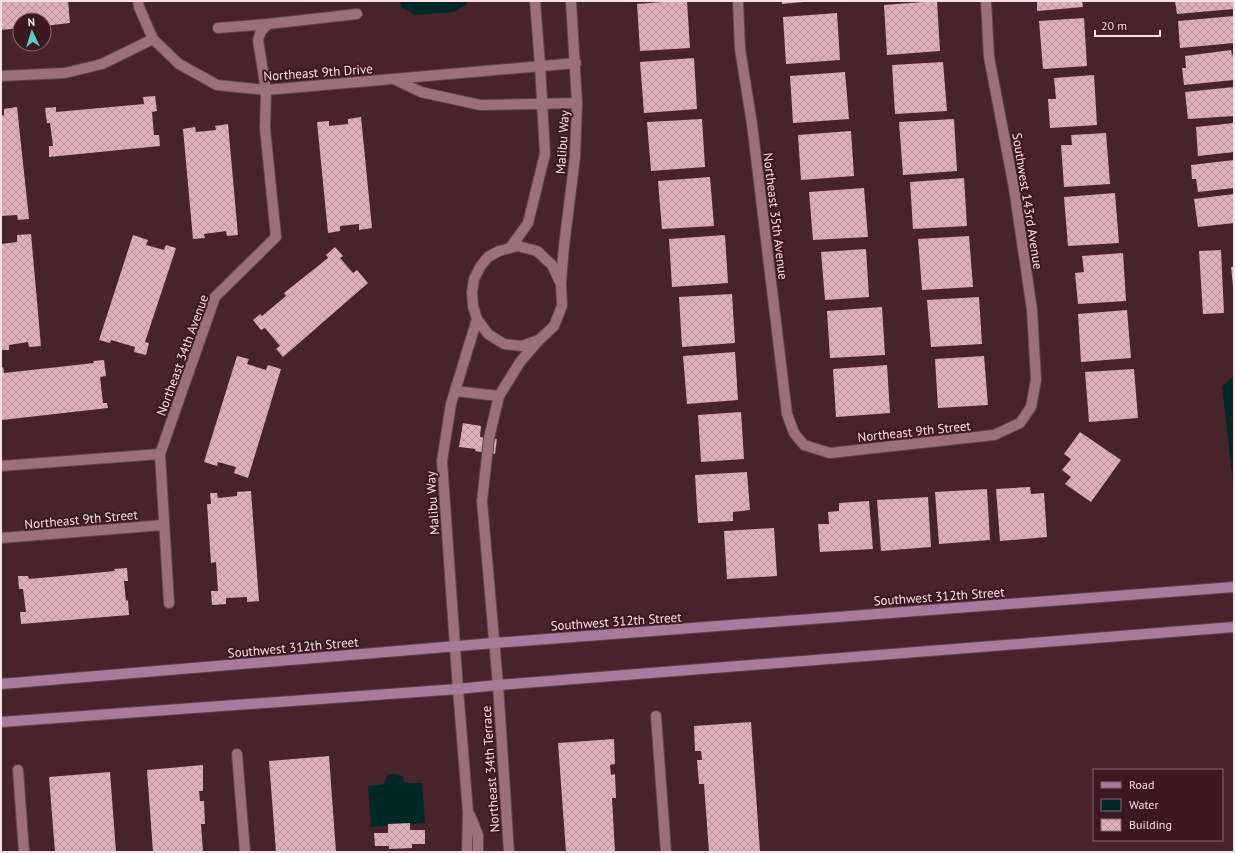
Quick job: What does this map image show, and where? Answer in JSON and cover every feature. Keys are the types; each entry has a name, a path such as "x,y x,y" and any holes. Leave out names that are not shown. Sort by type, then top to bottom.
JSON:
{"main road":[{"name":"Southwest 312th Street","path":"1,684 494,643 1234,587"},
{"path":"1,722 458,689 1234,627"}],"street":[{"path":"1,76 65,73 102,64 153,39 138,7 138,1"},
{"name":"Malibu Way","path":"510,248 528,223 545,154 543,104 535,1"},
{"name":"Malibu Way","path":"498,685 482,501 489,438 499,396 520,362 539,340 554,326 562,306 561,284 575,157 577,103 576,63 572,31 571,1"},
{"name":"Northeast 35th Avenue","path":"738,1 740,49 753,132 787,414 794,433"},
{"name":"Southwest 143rd Avenue","path":"986,1 989,57 1014,188 1032,310 1036,380 1031,407"},
{"path":"218,28 357,14"},
{"path":"266,90 258,40 261,31 268,24"},
{"name":"Northeast 9th Drive","path":"153,39 179,64 216,85 266,90 396,80 540,65 576,63"},
{"path":"396,80 420,92 480,105 577,103"},
{"name":"Northeast 34th Avenue","path":"169,603 160,454 215,297 276,237 265,128 266,90"},
{"name":"Malibu Way","path":"539,340 522,346 504,344 488,334 477,319 473,306 472,292 474,279 480,267 488,257 499,250 518,246 537,252 552,265 561,284"},
{"name":"Malibu Way","path":"458,689 442,461 451,404 477,319"},
{"path":"455,391 499,396"},
{"name":"Northeast 9th Street","path":"794,433 804,445 830,453 986,436 994,435 1020,423 1031,407"},
{"path":"1,466 160,454"},
{"name":"Northeast 9th Street","path":"1,538 164,525"},
{"name":"Northeast 34th Terrace","path":"498,685 509,852"},
{"name":"Northeast 34th Terrace","path":"458,689 468,812 467,852"},
{"path":"656,716 666,852"},
{"path":"238,754 245,852"},
{"path":"18,770 24,852"},
{"name":"Northeast 34th Terrace","path":"468,812 478,835 478,852"}],"water":[{"path":"400,1 467,1 467,4 454,12 415,15 401,7"},
{"path":"1234,376 1234,492 1222,386"},
{"path":"388,774 397,774 402,776 405,783 422,783 425,823 371,827 368,786 384,784"}],"building":[{"path":"1,1 68,1 70,23 52,25 52,12 12,12 12,29 1,30"},
{"path":"687,1 690,48 640,51 637,4"},
{"path":"782,1 803,1 803,2 782,4"},
{"path":"937,1 940,51 887,55 884,5"},
{"path":"1037,1 1082,1 1083,7 1037,11"},
{"path":"1175,1 1234,1 1234,9 1177,14"},
{"path":"837,13 840,60 786,64 783,17"},
{"path":"1234,16 1234,43 1180,48 1178,21"},
{"path":"1084,18 1087,66 1043,69 1039,21"},
{"path":"1231,50 1232,55 1234,54 1234,80 1184,85 1182,68 1186,68 1185,56"},
{"path":"694,58 697,109 644,113 640,62"},
{"path":"943,62 947,111 895,114 892,65"},
{"path":"845,72 849,119 793,123 790,76"},
{"path":"1094,75 1097,125 1050,128 1048,99 1056,99 1054,78"},
{"path":"1234,87 1234,116 1188,119 1185,92"},
{"path":"155,96 157,111 152,112 154,135 159,135 160,146 49,157 49,146 53,146 50,123 47,123 45,108 56,107 56,112 144,104 143,97"},
{"path":"17,107 29,219 18,220 17,215 1,216 1,116 4,115 4,109"},
{"path":"361,117 372,228 359,230 359,224 340,226 340,231 328,233 317,122 329,121 329,126 348,124 348,119"},
{"path":"702,119 705,167 651,171 647,122"},
{"path":"954,119 957,171 903,175 899,122"},
{"path":"1234,123 1234,152 1198,156 1196,127"},
{"path":"228,124 238,235 227,236 226,231 204,234 205,238 193,239 183,129 195,127 196,132 216,130 215,126"},
{"path":"851,131 854,176 801,180 798,135"},
{"path":"1106,133 1110,184 1064,187 1061,145 1072,145 1071,135"},
{"path":"1234,160 1234,188 1198,192 1196,179 1192,179 1191,165"},
{"path":"710,177 714,226 662,229 658,181"},
{"path":"964,178 967,226 913,229 910,182"},
{"path":"864,188 868,237 813,240 809,192"},
{"path":"1115,193 1119,243 1068,246 1064,197"},
{"path":"1234,194 1234,223 1198,227 1194,199"},
{"path":"31,234 41,346 29,347 28,342 9,345 9,350 1,350 1,244 17,242 17,235"},
{"path":"133,235 148,240 146,245 164,250 166,245 176,248 145,342 149,343 146,355 134,352 135,347 111,340 110,343 99,340"},
{"path":"725,235 728,283 672,287 669,239"},
{"path":"969,236 973,287 922,290 918,239"},
{"path":"335,247 343,256 340,258 353,273 357,270 368,283 283,357 276,349 280,346 265,328 261,330 253,320 260,314 262,316 286,296 284,293 328,258 326,255"},
{"path":"866,249 869,297 825,300 821,252"},
{"path":"1221,250 1224,313 1203,314 1199,251"},
{"path":"1123,253 1126,301 1078,304 1075,273 1084,272 1082,256"},
{"path":"1231,267 1234,267 1234,286 1233,286"},
{"path":"732,294 735,343 682,347 679,297"},
{"path":"979,297 982,344 931,347 927,300"},
{"path":"882,307 885,355 830,358 827,311"},
{"path":"1127,310 1131,358 1081,362 1078,314"},
{"path":"735,352 738,400 687,404 683,356"},
{"path":"237,356 249,359 247,364 266,370 268,365 281,369 248,478 234,473 236,467 218,462 217,466 204,462"},
{"path":"984,356 988,405 938,408 935,359"},
{"path":"104,360 106,376 100,377 103,403 107,403 108,408 2,420 1,368 3,367 4,373 94,363 93,361"},
{"path":"887,365 890,413 836,417 833,369"},
{"path":"1134,369 1138,418 1089,422 1085,372"},
{"path":"741,412 744,459 701,462 698,415"},
{"path":"463,423 481,426 480,437 497,439 495,454 475,451 476,449 459,447"},
{"path":"1080,432 1121,460 1091,502 1065,484 1071,477 1062,470 1071,459 1064,454"},
{"path":"747,472 750,510 733,512 733,521 698,523 695,475"},
{"path":"1030,487 1031,494 1044,493 1047,537 1000,541 996,489"},
{"path":"987,489 990,540 939,544 935,492"},
{"path":"251,491 259,601 247,602 247,597 226,598 226,604 212,605 211,591 218,591 216,562 211,563 207,504 211,504 210,493 217,493 218,498 237,496 237,492"},
{"path":"928,497 931,547 881,551 877,500"},
{"path":"869,501 873,549 820,552 818,524 829,524 828,512 839,511 839,503"},
{"path":"774,528 777,576 727,579 724,531"},
{"path":"127,568 128,581 124,581 129,615 21,624 20,612 26,612 23,589 19,589 18,576 28,576 29,579 115,571 114,569"},
{"path":"751,722 760,852 709,852 704,784 699,784 697,760 702,760 701,751 695,751 694,726"},
{"path":"614,739 615,764 610,765 611,775 615,774 616,798 612,798 615,852 566,852 558,743"},
{"path":"329,756 336,852 276,852 269,761"},
{"path":"203,765 203,791 199,791 200,801 204,801 205,824 201,824 203,852 153,852 147,770"},
{"path":"110,772 116,852 55,852 49,777"},
{"path":"410,823 410,830 425,830 425,844 412,844 412,848 389,849 389,846 375,846 374,833 388,833 388,824"}]}
